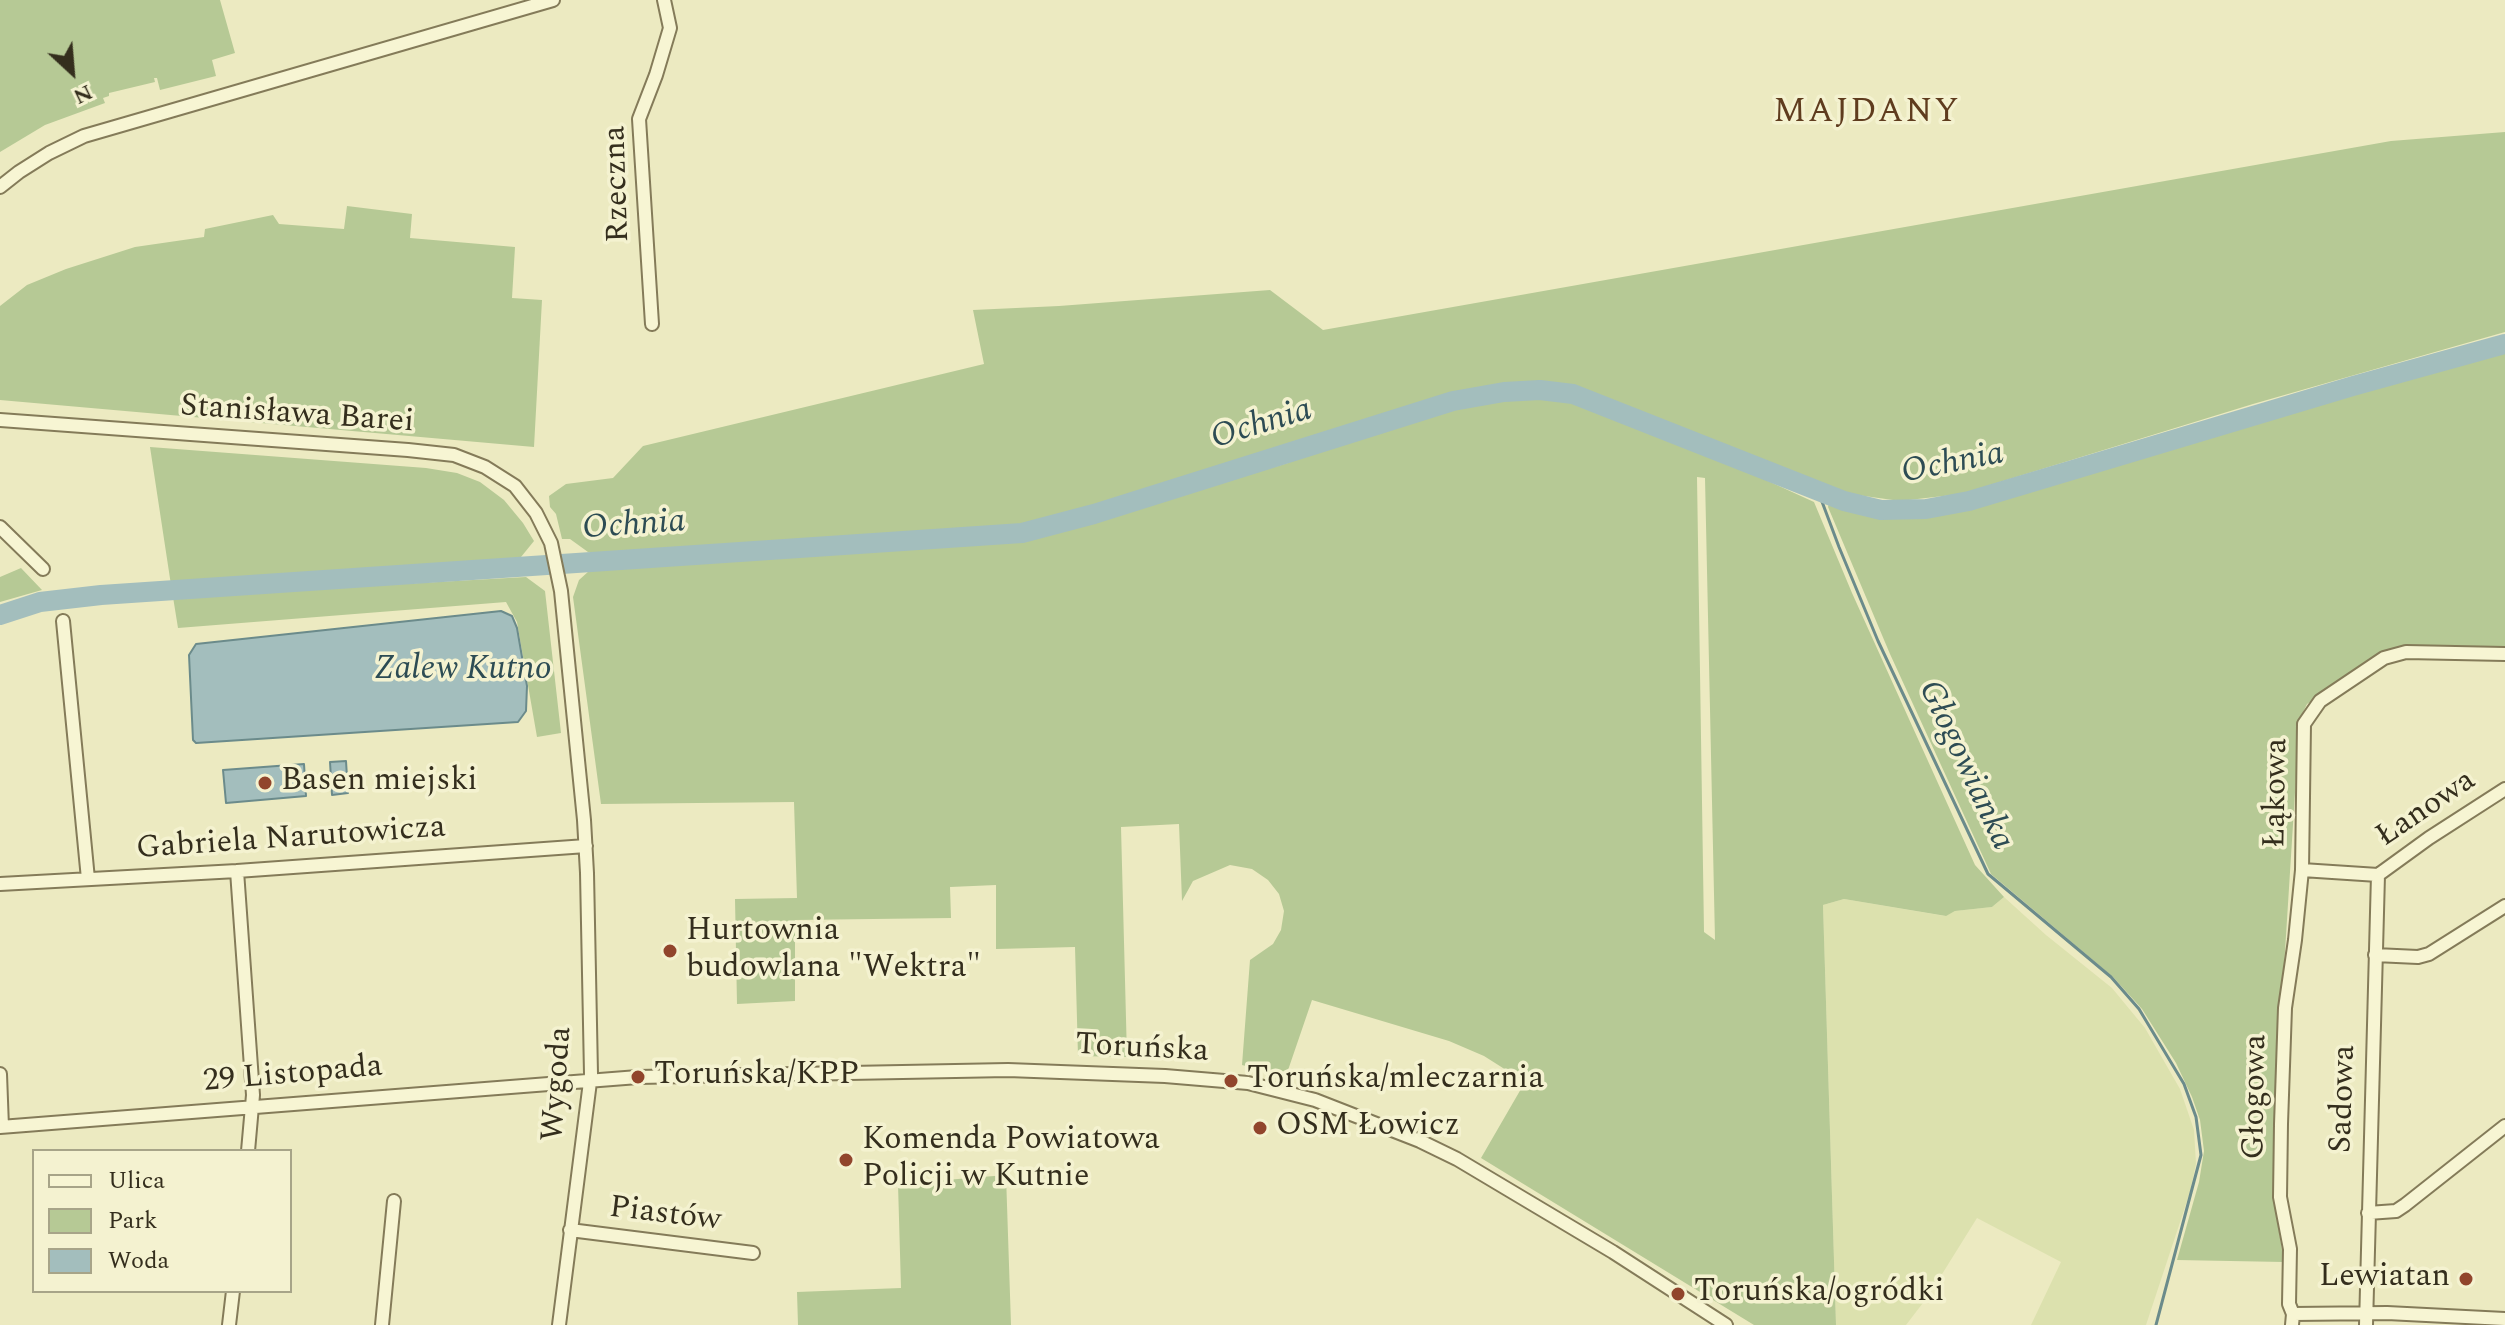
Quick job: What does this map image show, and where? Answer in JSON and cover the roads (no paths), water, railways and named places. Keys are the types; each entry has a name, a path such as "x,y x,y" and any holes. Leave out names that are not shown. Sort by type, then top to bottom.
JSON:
{"street":[{"path":"0,187 49,153 84,136 553,0"},
{"name":"Rzeczna","path":"652,324 639,119 670,28 664,0"},
{"name":"Stanisława Barei","path":"0,420 454,455 485,467 515,486 536,513 551,543 561,591 586,846"},
{"path":"0,527 43,569"},
{"path":"63,621 88,879"},
{"name":"Łąkowa","path":"2378,875 2302,870 2304,724 2320,701 2384,658 2406,652 2505,654"},
{"name":"Łanowa","path":"2378,875 2505,789"},
{"name":"Gabriela Narutowicza","path":"0,884 586,846"},
{"name":"Wygoda","path":"559,1325 590,1079 586,846"},
{"name":"Głogowa","path":"2292,1320 2289,1304 2290,1249 2280,1197 2281,1124 2285,1008 2302,870"},
{"path":"237,871 253,1106 248,1149"},
{"name":"Sadowa","path":"2366,1319 2378,875"},
{"path":"2375,955 2418,957 2429,954 2505,906"},
{"name":"Toruńska","path":"590,1079 1008,1070 1165,1076 1248,1083 1315,1100 1420,1141 1457,1159 1613,1252 1726,1325"},
{"path":"0,1074 1,1127"},
{"name":"29 Listopada","path":"1,1127 590,1079"},
{"path":"2368,1213 2396,1211 2505,1126"},
{"path":"382,1325 394,1201"},
{"name":"Piastów","path":"570,1230 753,1253"},
{"path":"229,1325 233,1293"},
{"path":"2292,1320 2505,1319"}],"water":[{"name":"Zalew Kutno","path":"501,611 512,616 517,628 527,686 526,711 518,722 196,743 193,740 189,655 196,644"},
{"path":"346,761 348,793 332,795 330,762"},
{"name":"Basen miejski","path":"304,764 306,796 226,803 223,770"}],"waterway":[{"name":"Ochnia","path":"0,615 40,602 101,595 1022,533 1094,514 1453,401 1504,392 1540,390 1573,394 1844,501 1881,510 1926,509 1969,501 2353,386 2505,344"},
{"name":"Głogowianka","path":"1818,491 1878,641 1988,874 2111,977 2139,1009 2184,1084 2196,1117 2201,1155 2156,1325"}],"place":[{"name":"Basen miejski","path":"265,783"},
{"name":"Hurtownia budowlana \"Wektra\"","path":"670,951"},
{"name":"Toruńska/KPP","path":"638,1077"},
{"name":"Toruńska/mleczarnia","path":"1231,1081"},
{"name":"OSM Łowicz","path":"1260,1128"},
{"name":"Komenda Powiatowa Policji w Kutnie","path":"846,1160"},
{"name":"Lewiatan","path":"2466,1279"},
{"name":"Toruńska/ogródki","path":"1678,1294"}],"district":[{"name":"MAJDANY","path":"1867,114"}]}
